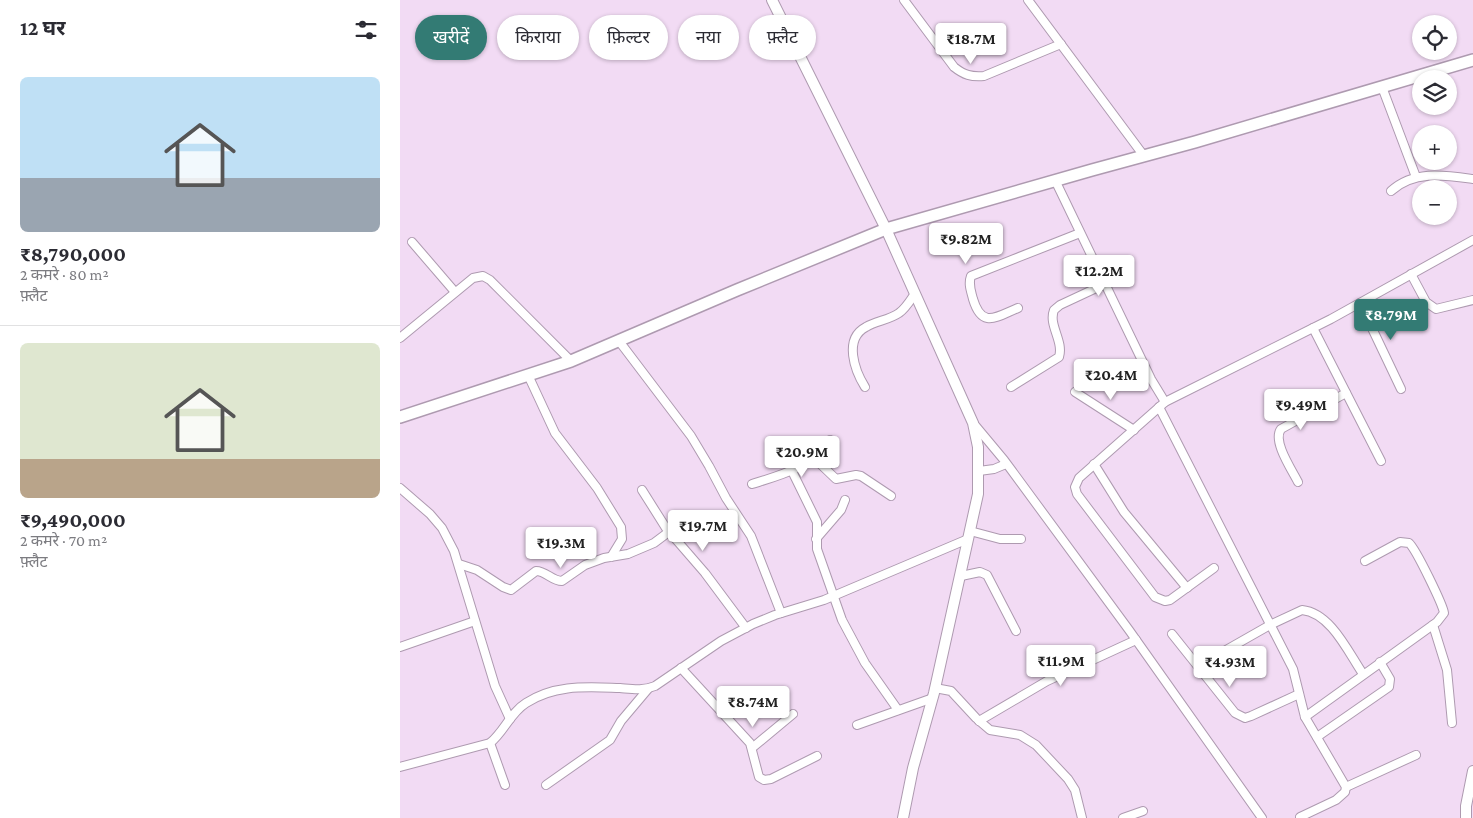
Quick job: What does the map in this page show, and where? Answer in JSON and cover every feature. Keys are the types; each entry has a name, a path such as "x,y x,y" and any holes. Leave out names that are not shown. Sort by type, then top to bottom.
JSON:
{"main road":[{"path":"400,416 571,361 886,229 1473,60"}],"street":[{"path":"772,0 886,229 973,423 978,447 978,494 934,693 912,768 903,818"},
{"path":"904,0 954,67 963,74 972,77 984,76 1061,44"},
{"path":"1030,1 1144,156"},
{"path":"1382,87 1416,177"},
{"path":"1391,191 1405,181 1429,175 1473,179"},
{"path":"1055,180 1292,669 1305,717 1346,787 1345,792 1336,800 1300,817"},
{"path":"1018,308 994,318 982,316 978,313 973,300 969,282 971,276 1080,233"},
{"path":"1214,568 1187,588 1165,601 1155,597 1076,494 1076,483 1094,464 1162,404 1313,328 1473,240"},
{"path":"412,242 455,292"},
{"path":"1412,274 1426,302 1436,309 1473,300"},
{"path":"400,338 473,278 483,276 490,280 571,361"},
{"path":"1011,387 1059,357 1060,347 1052,318 1054,310 1060,305 1105,284"},
{"path":"865,387 853,359 857,334 866,327 898,314 914,295"},
{"path":"1360,303 1400,389"},
{"path":"1313,328 1381,461"},
{"path":"619,341 691,436 710,466 726,498 755,545 781,613"},
{"path":"528,376 555,433 593,482 621,526 622,538 611,557"},
{"path":"1075,392 1134,430"},
{"path":"1298,482 1279,443 1278,433 1281,429 1346,394"},
{"path":"973,423 1006,464 1136,640 1262,818"},
{"path":"752,484 792,471 814,458 830,440"},
{"path":"814,458 836,479 856,475 861,476 891,496"},
{"path":"979,471 994,469 1006,464"},
{"path":"1094,464 1124,512 1187,588"},
{"path":"792,471 817,522 817,549 842,620 855,647 898,710"},
{"path":"400,488 419,503 442,528 459,564 495,686 510,720"},
{"path":"642,490 670,532 705,573 746,628"},
{"path":"816,539 841,510 845,500"},
{"path":"459,564 477,570 503,588 511,590 536,571 562,581 585,565 628,554 654,543 670,532"},
{"path":"546,785 610,740 621,721 648,689 721,641 746,628 781,613 835,596 969,535 1000,539 1022,539"},
{"path":"1305,717 1442,618 1444,610 1417,553 1410,543 1400,542 1365,561"},
{"path":"961,576 980,572 987,575 1016,631"},
{"path":"1198,666 1270,625 1302,610 1318,615 1335,633 1363,674"},
{"path":"400,647 475,621"},
{"path":"1433,625 1447,670 1452,723"},
{"path":"1172,634 1235,713 1244,718 1299,694"},
{"path":"979,721 1047,681 1136,640"},
{"path":"1317,737 1390,688 1390,679 1380,662"},
{"path":"681,668 746,737 752,748 756,771 759,777 764,780 771,779 817,756"},
{"path":"400,768 490,743 525,704 561,688 648,689"},
{"path":"857,725 898,710 934,693 951,691 990,730 1020,735 1036,745 1068,779 1077,796 1082,818"},
{"path":"752,748 794,714"},
{"path":"490,743 505,784"},
{"path":"1346,787 1416,755"},
{"path":"1466,818 1466,806 1473,771"},
{"path":"1123,818 1143,811"}]}
